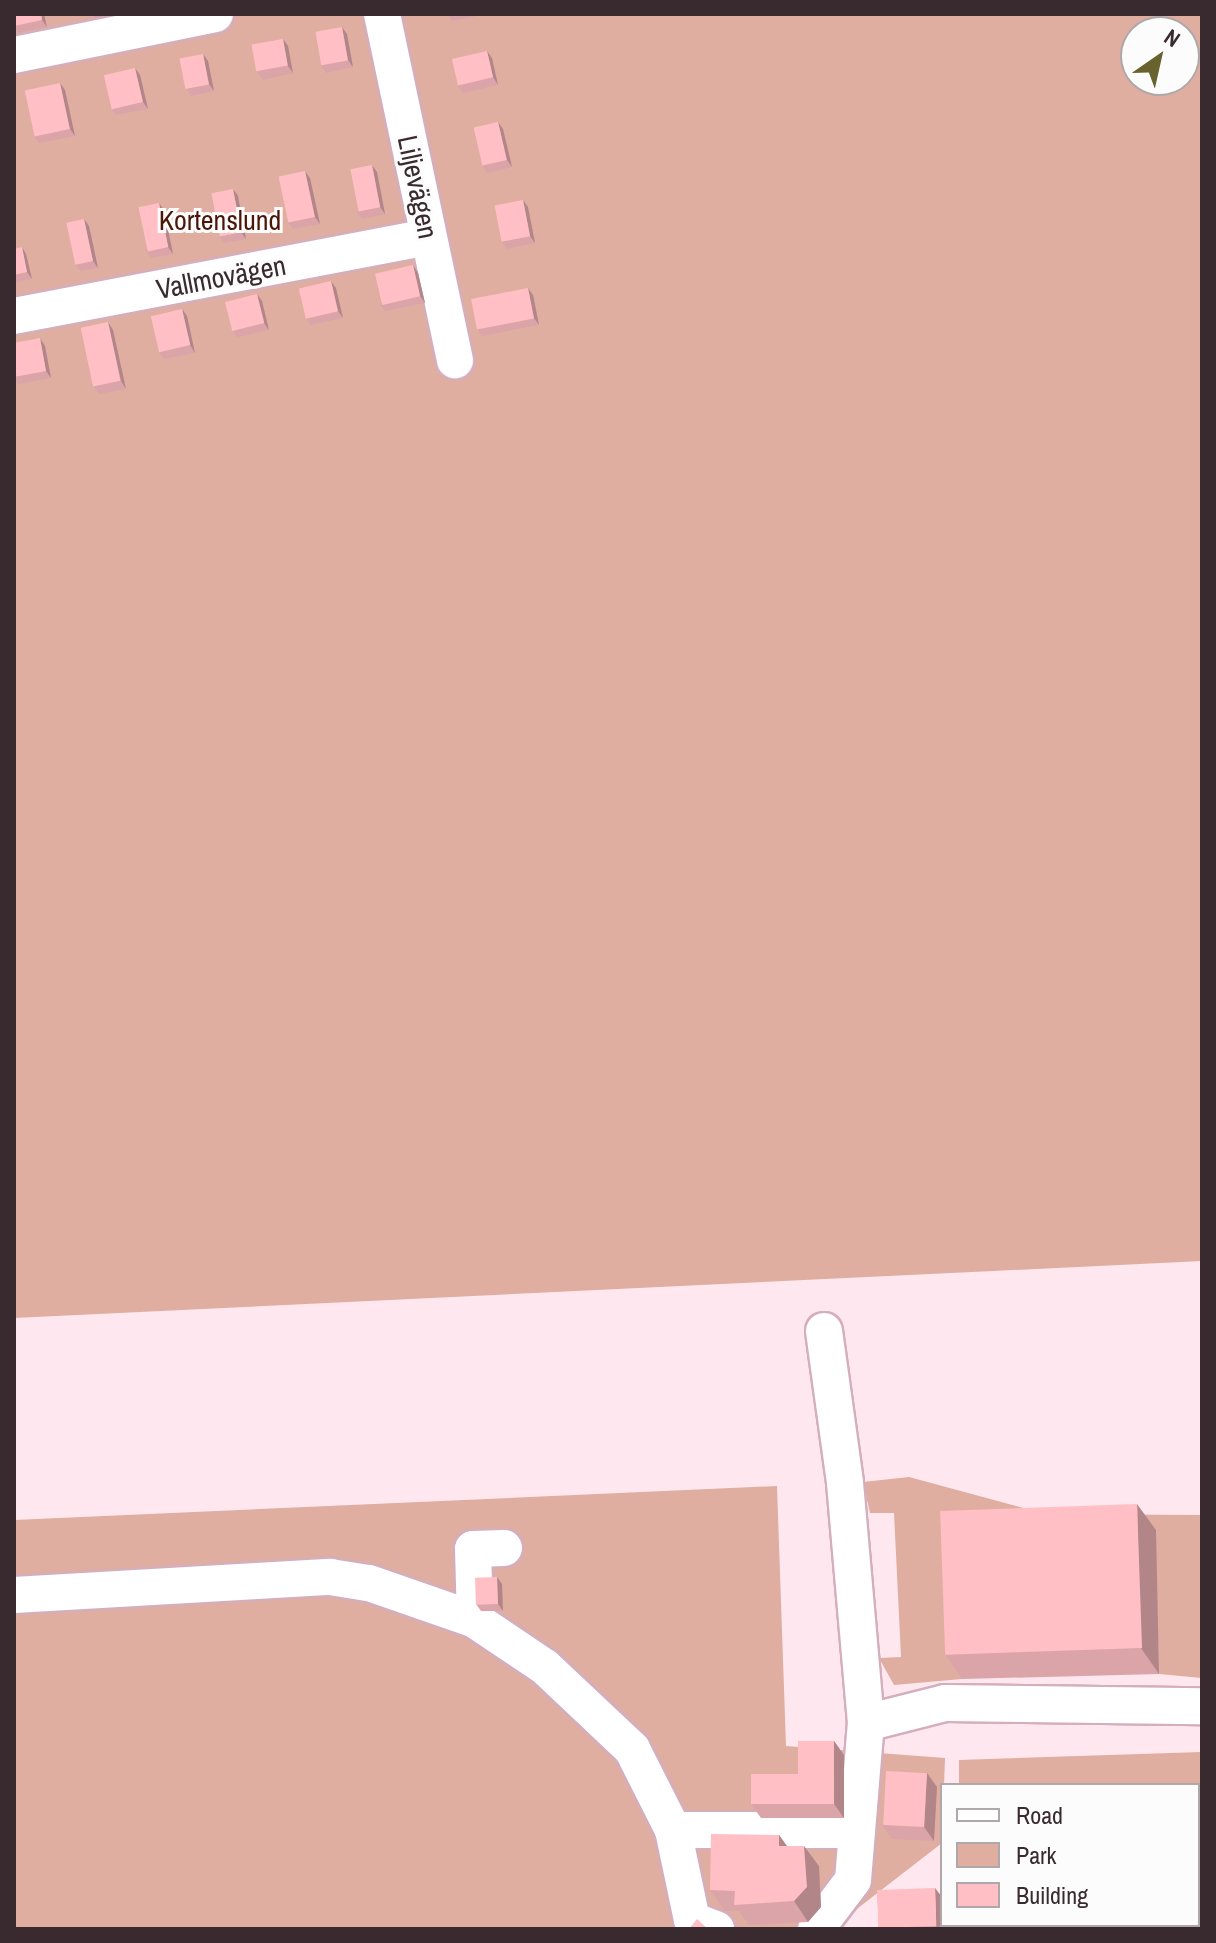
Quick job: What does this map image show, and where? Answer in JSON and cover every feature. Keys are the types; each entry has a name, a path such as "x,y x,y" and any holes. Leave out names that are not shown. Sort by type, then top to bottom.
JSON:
{"street":[{"path":"14,55 215,14"},
{"name":"Liljevägen","path":"382,14 455,360"},
{"name":"Vallmovägen","path":"14,316 428,237"},
{"path":"816,1929 853,1880 866,1723 845,1483 824,1331"},
{"path":"475,1620 473,1549 504,1548"},
{"path":"14,1595 330,1577 369,1583 475,1620 545,1667 632,1749 673,1830 692,1920 716,1929"},
{"path":"866,1723 945,1703 1202,1706"},
{"path":"673,1830 857,1830"}],"green space":[{"name":"Kortenslund","path":"14,14 1202,14 1202,1261 14,1318"},
{"path":"909,1477 1046,1514 1202,1515 1202,1678 1159,1674 1155,1530 959,1535 962,1679 894,1685 879,1658 901,1657 894,1513 870,1513 863,1482"},
{"path":"777,1486 786,1746 945,1758 944,1783 940,1783 940,1845 831,1929 14,1929 14,1520"},
{"path":"1202,1752 1202,1929 963,1929 1200,1927 1200,1783 959,1783 959,1760"}],"building":[{"path":"14,14 41,14 42,20 14,26"},
{"path":"342,27 348,60 321,65 315,32"},
{"path":"283,39 288,66 256,71 251,45"},
{"path":"487,51 493,77 458,85 452,59"},
{"path":"203,54 209,84 185,89 179,59"},
{"path":"135,68 143,102 112,109 104,75"},
{"path":"60,83 70,129 35,136 25,90"},
{"path":"498,122 507,160 482,166 474,128"},
{"path":"372,165 380,207 359,211 350,169"},
{"path":"305,171 315,217 288,223 279,177"},
{"path":"233,189 241,232 220,236 211,193"},
{"path":"523,200 530,236 502,242 495,206"},
{"path":"159,203 168,247 148,251 138,207"},
{"path":"84,219 93,261 75,265 66,223"},
{"path":"22,247 27,272 14,275 14,249"},
{"path":"413,265 420,296 382,305 375,274"},
{"path":"331,281 338,311 306,319 299,288"},
{"path":"528,288 534,318 477,329 471,299"},
{"path":"257,294 264,323 232,331 225,302"},
{"path":"182,309 190,345 159,352 151,316"},
{"path":"108,322 120,381 93,387 81,328"},
{"path":"40,338 46,371 14,377 14,343"},
{"path":"1137,1504 1142,1648 945,1655 940,1511"},
{"path":"497,1577 498,1604 476,1605 475,1578"},
{"path":"798,1741 834,1741 834,1804 751,1804 751,1774 798,1774"},
{"path":"886,1771 927,1773 924,1827 883,1825"},
{"path":"711,1834 779,1835 779,1846 804,1846 807,1887 794,1901 734,1905 735,1891 710,1890"},
{"path":"935,1888 936,1926 878,1928 877,1890"},
{"path":"697,1919 708,1929 689,1929"}]}
